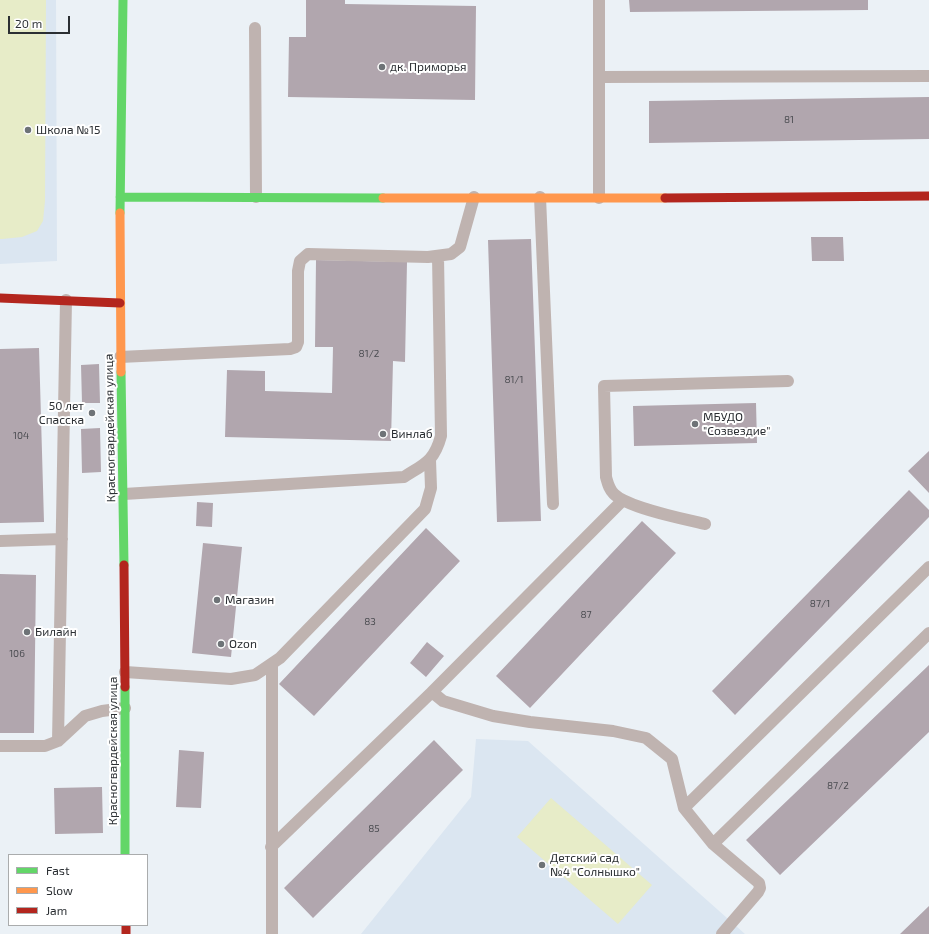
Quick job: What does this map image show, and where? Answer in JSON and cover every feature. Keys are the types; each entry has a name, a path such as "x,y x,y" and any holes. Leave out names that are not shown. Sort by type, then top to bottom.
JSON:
{"street":[{"name":"Красногвардейская улица","path":"124,0 120,197 120,357 124,494 125,854"},
{"path":"120,197 599,198 929,196"},
{"path":"0,298 120,303"}],"lane":[{"path":"599,0 599,198"},
{"path":"255,28 256,197"},
{"path":"599,77 929,76"},
{"path":"120,357 290,349 296,347 298,342 298,271 300,261 308,254 438,256 451,254 460,247 474,197"},
{"path":"540,197 553,504"},
{"path":"124,494 404,477 430,460 438,449 441,436 438,256"},
{"path":"58,741 66,300"},
{"path":"705,524 638,507 615,496 610,490 606,478 604,386 788,381"},
{"path":"125,672 231,679 255,675 272,664 280,658 425,509 431,488 430,460"},
{"path":"271,847 432,692 623,500"},
{"path":"0,540 62,539"},
{"path":"684,808 929,567"},
{"path":"713,844 929,633"},
{"path":"272,664 272,934"},
{"path":"432,692 443,701 493,716 530,722 613,730 646,738 672,759 684,808 713,844 759,883 760,888 758,892 722,934"},
{"path":"0,746 45,746 58,741 86,716 102,711 125,708"}],"shaded area":[{"name":"Школа №15","path":"0,0 56,0 57,261 0,264"},
{"name":"Детский сад №4 \"Солнышко\"","path":"476,739 528,741 745,934 361,934 471,797"}],"green space":[{"name":"Школа №15","path":"0,0 46,0 45,201 43,221 37,231 22,237 2,239 0,239"},
{"path":"551,798 652,885 618,924 517,837"}],"building":[{"name":"дк. Приморья","path":"306,0 345,0 345,4 476,6 475,100 288,97 289,37 306,37"},
{"path":"629,0 868,0 868,10 630,12"},
{"path":"929,97 929,139 649,143 649,101"},
{"path":"811,237 843,237 844,261 812,261"},
{"path":"531,239 541,521 497,522 488,240"},
{"path":"316,260 407,262 405,362 393,361 391,441 225,437 227,370 265,371 265,391 332,393 333,347 315,347"},
{"path":"39,348 44,522 0,523 0,349"},
{"path":"99,364 100,403 82,403 81,365"},
{"name":"МБУДО \"Созвездие\"","path":"756,403 757,443 634,446 633,406"},
{"path":"100,428 101,472 82,473 81,429"},
{"path":"929,451 929,493 908,471"},
{"path":"909,490 929,510 929,517 735,715 712,691"},
{"path":"197,502 213,503 212,527 196,526"},
{"path":"642,521 676,553 530,708 496,676"},
{"path":"426,528 460,561 314,716 279,684"},
{"name":"Магазин","path":"203,543 242,547 231,657 192,653"},
{"path":"0,574 36,575 34,733 0,733"},
{"path":"427,642 444,656 426,677 410,663"},
{"path":"929,665 929,732 780,875 746,840"},
{"path":"434,740 463,770 313,918 284,888"},
{"path":"179,750 204,752 201,808 176,807"},
{"path":"102,787 103,833 55,834 54,788"},
{"path":"929,906 929,934 900,934"}],"traffic: fast":[{"path":"120,213 123,0"},
{"path":"120,197 383,198"},
{"path":"121,372 124,565"},
{"path":"125,687 125,854"}],"traffic: slow":[{"path":"383,198 665,198"},
{"path":"120,213 121,372"}],"traffic: jam":[{"path":"665,198 929,196"},
{"path":"0,298 120,303"},
{"path":"124,565 125,687"},
{"path":"126,926 126,934"}],"place":[{"name":"дк. Приморья","path":"382,67"},
{"name":"Школа №15","path":"28,130"},
{"name":"50 лет Спасска","path":"92,413"},
{"name":"МБУДО \"Созвездие\"","path":"695,424"},
{"name":"Винлаб","path":"383,434"},
{"name":"Магазин","path":"217,600"},
{"name":"Билайн","path":"27,632"},
{"name":"Ozon","path":"221,644"},
{"name":"Детский сад №4 \"Солнышко\"","path":"542,865"}]}
